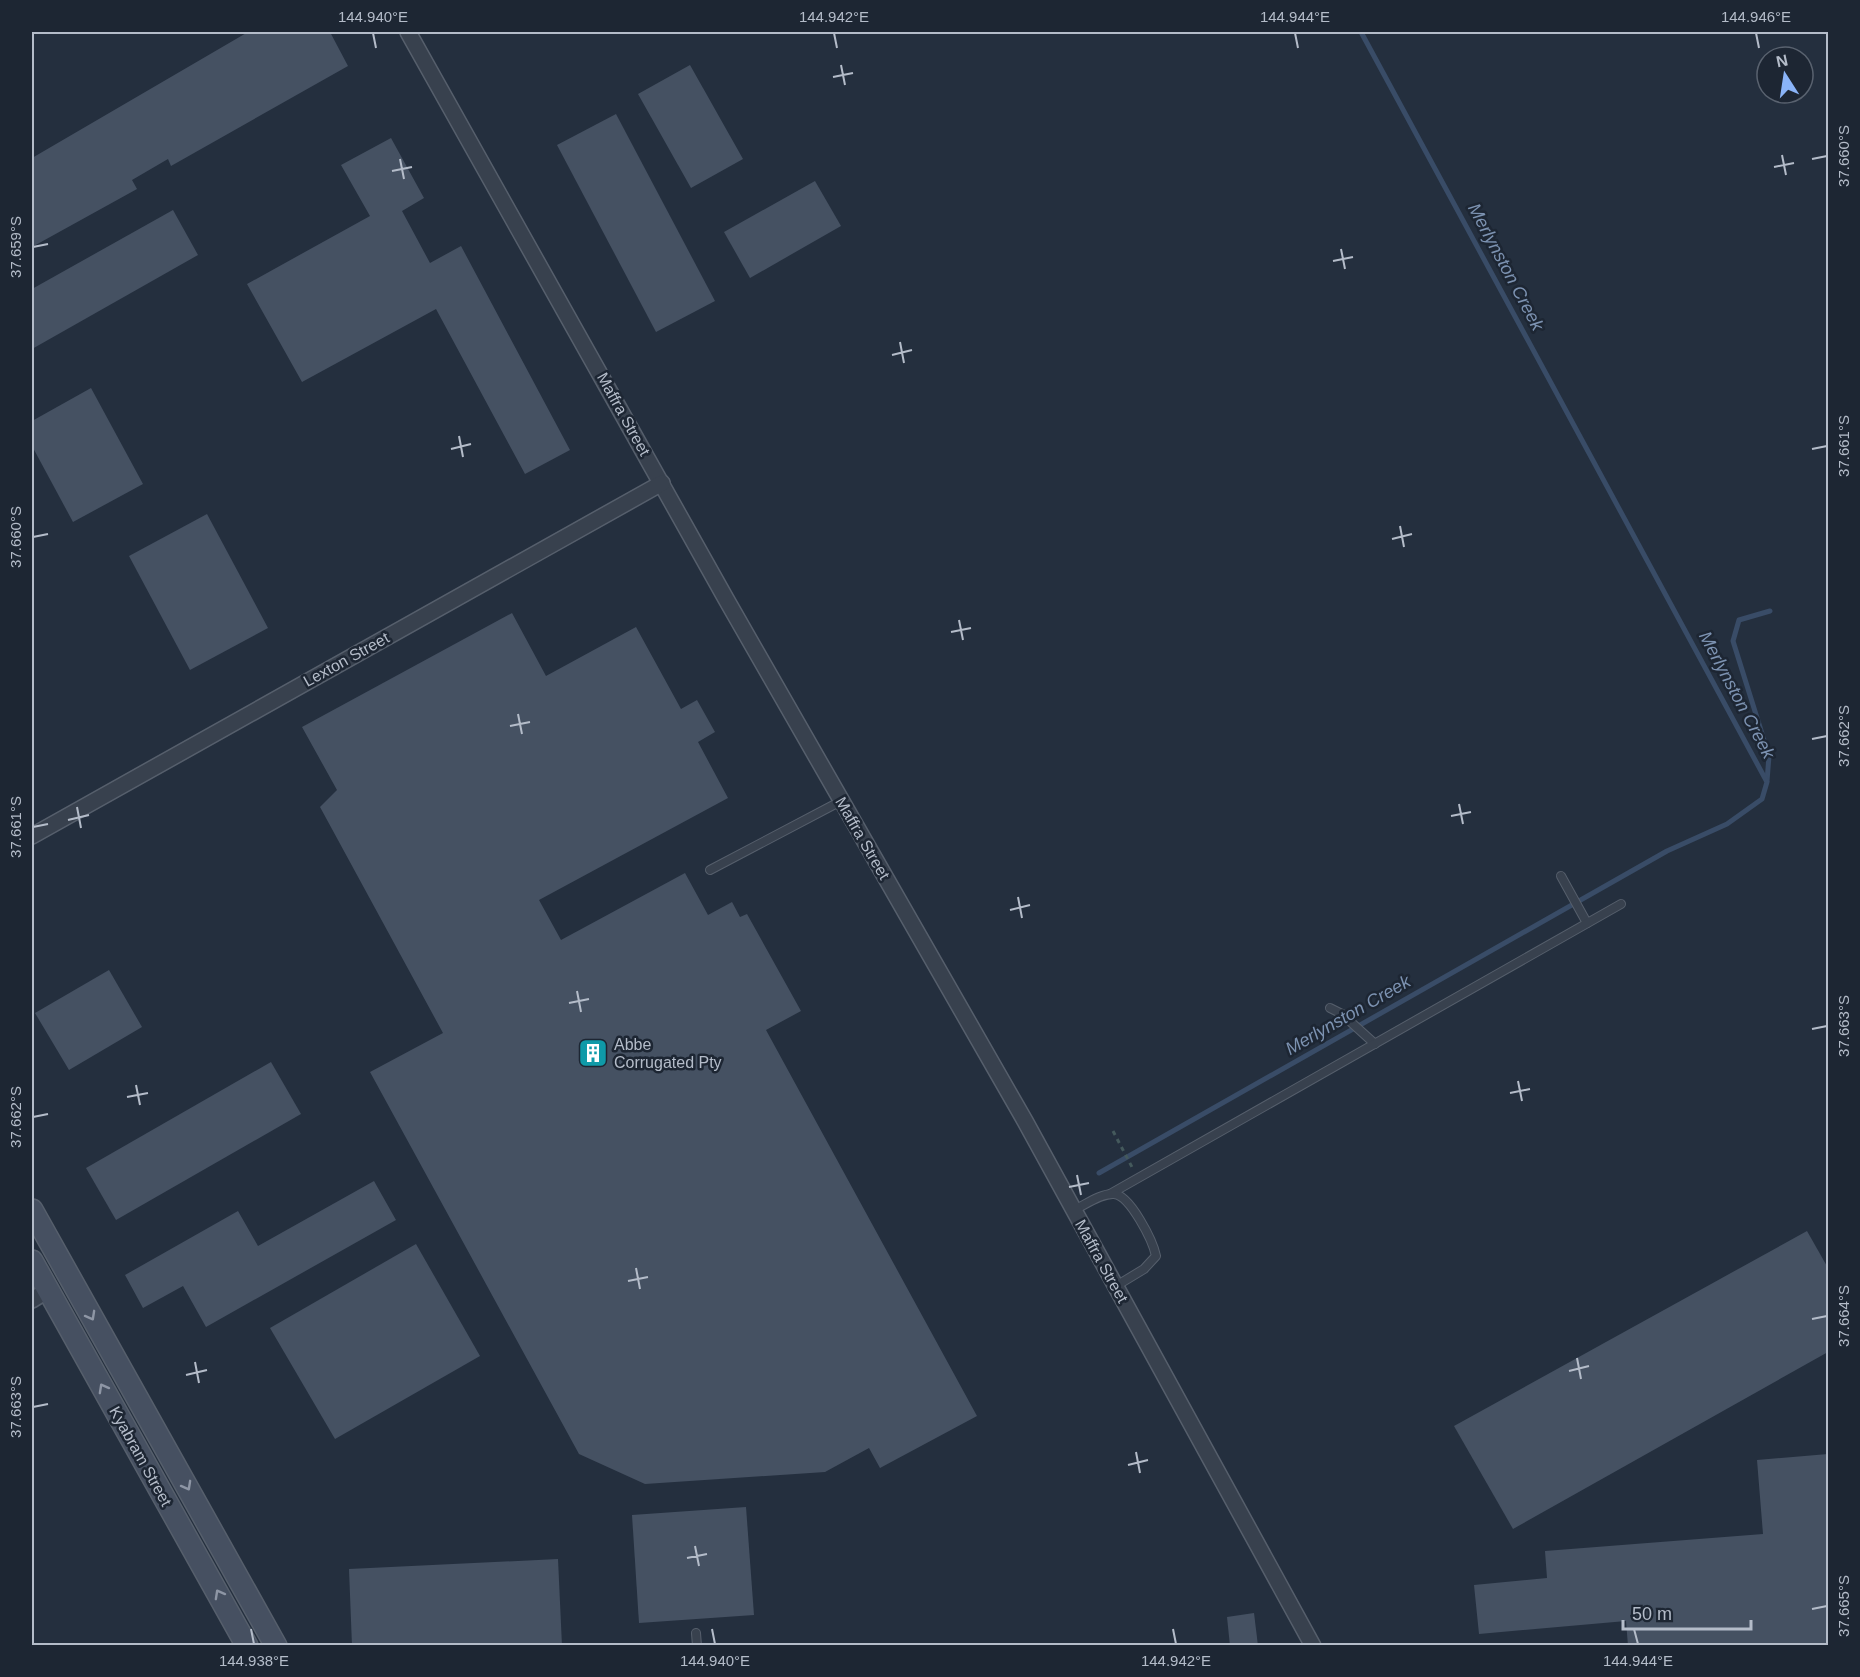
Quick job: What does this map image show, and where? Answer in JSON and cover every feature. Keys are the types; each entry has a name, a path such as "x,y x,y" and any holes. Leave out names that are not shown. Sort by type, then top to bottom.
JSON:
{"street":[{"name":"Maffra Street","path":"408,32 1074,1210 1313,1646"},
{"name":"Lexton Street","path":"32,836 662,483"},
{"name":"Kyabram Street","path":"32,1210 276,1646"},
{"name":"Kyabram Street","path":"32,1261 40,1295 247,1646"},
{"path":"40,1295 70,1278"},
{"path":"234,1622 255,1608"}],"lane":[{"path":"710,870 841,801"},
{"path":"1561,876 1587,923"},
{"path":"1074,1210 1110,1194 1621,904"},
{"path":"1330,1008 1348,1020 1375,1044"},
{"path":"1110,1194 1122,1196 1130,1203 1156,1256 1144,1269 1116,1286"},
{"path":"696,1633 697,1646"}],"path":[{"path":"1113,1131 1132,1168"}],"building":[{"path":"248,32 330,32 348,66 171,166 168,159 132,180 137,189 32,247 32,158"},
{"path":"690,65 743,159 691,188 638,94"},
{"path":"616,114 715,301 656,332 557,145"},
{"path":"391,138 424,198 402,211 430,263 461,246 570,450 525,474 436,309 302,382 247,284 370,216 341,165"},
{"path":"815,181 841,226 750,278 724,232"},
{"path":"173,210 198,255 32,349 32,289"},
{"path":"91,388 143,484 73,522 32,446 32,421"},
{"path":"207,514 268,628 190,670 129,556"},
{"name":"Abbe Corrugated Pty","path":"512,613 546,676 636,627 681,709 697,700 715,732 698,742 728,798 539,900 561,940 685,873 708,915 732,902 740,917 747,914 801,1011 766,1030 977,1416 880,1468 869,1448 825,1472 645,1484 579,1454 370,1072 443,1033 320,807 337,790 302,727"},
{"path":"109,970 142,1027 69,1070 35,1013"},
{"path":"271,1062 301,1114 116,1220 86,1168"},
{"path":"374,1181 396,1220 206,1327 183,1286 143,1308 125,1275 238,1211 258,1246"},
{"path":"1807,1231 1828,1268 1828,1352 1513,1529 1454,1426"},
{"path":"416,1244 480,1356 335,1439 270,1328"},
{"path":"1828,1454 1828,1646 1628,1646 1626,1621 1479,1634 1474,1585 1547,1578 1545,1551 1763,1534 1757,1460"},
{"path":"746,1507 754,1615 639,1623 632,1515"},
{"path":"558,1559 562,1646 352,1646 349,1569"},
{"path":"1254,1613 1258,1646 1230,1646 1227,1617"}],"waterway":[{"name":"Merlynston Creek","path":"1099,1173 1667,851 1727,824 1762,799 1767,782 1361,32"},
{"path":"1767,781 1769,756 1733,641 1739,620 1770,611"}],"place":[{"name":"Abbe Corrugated Pty","path":"593,1053"}]}
